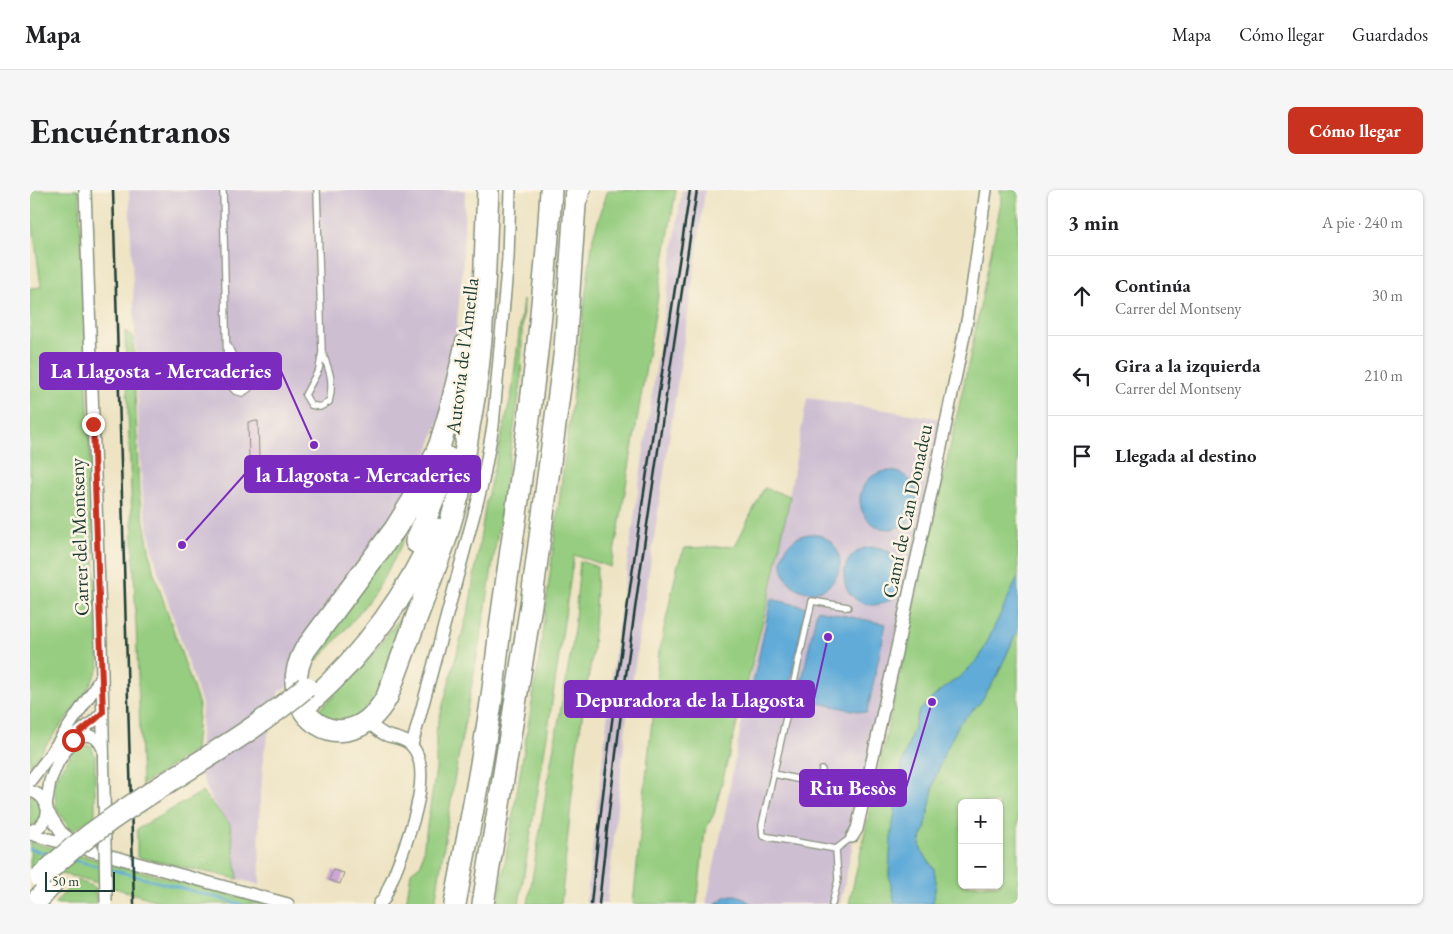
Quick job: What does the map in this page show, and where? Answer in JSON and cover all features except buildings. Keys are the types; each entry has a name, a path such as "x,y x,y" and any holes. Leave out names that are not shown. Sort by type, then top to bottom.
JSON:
{"highway":[{"name":"Autovia de l'Ametlla","path":"308,694 374,610 398,574 425,522 438,489 450,448 462,390 472,262 474,190"},
{"path":"466,344 443,436 434,462 423,484 395,529 305,650 297,668 295,682 298,698 305,712 317,724 332,730 348,730 367,722 381,708 392,687 445,541 459,493 474,394 482,321 488,190"},
{"path":"455,904 492,696 516,521 534,386 551,190"},
{"path":"484,904 531,605 564,349 576,190"},
{"path":"34,904 41,884 66,854 100,827 308,694 353,659 376,632 414,574 444,510 456,478 469,427"}],"street":[{"name":"Carrer del Montseny","path":"84,190 102,673 106,903"},
{"path":"412,745 483,481 493,426 508,258 510,190"},
{"name":"Camí de Can Donadeu","path":"852,837 857,829 938,462 968,316 986,190"},
{"path":"30,781 76,717 102,673"},
{"path":"30,833 40,827 47,818 48,789 52,772 80,730 103,712 99,707 92,706 84,709 76,717"},
{"path":"367,722 386,735 404,740 412,745 422,770 419,802 384,899 379,904"},
{"path":"73,740 83,734 91,735 98,740 103,750"},
{"path":"30,791 39,795 61,832 80,847"},
{"path":"30,833 288,904"}],"lane":[{"path":"222,190 228,384 235,391 242,393 253,383 253,376 235,360 227,344"},
{"path":"318,190 322,352 319,368 305,395 311,405 320,407 329,402 332,389 331,378 322,352"},
{"path":"572,244 588,190"},
{"path":"848,607 812,601 762,825 763,836 836,849 852,837"},
{"path":"774,774 819,784 822,770"},
{"path":"832,904 838,880 836,849"}],"shaded area":[{"path":"129,190 465,190 463,262 452,379 421,473 287,687 279,691 264,752 259,819 260,885 238,879 230,825 211,799 200,771 202,704 159,575 149,533 143,499 140,452"},
{"path":"682,190 705,190 694,274 626,724 607,904 586,904 616,642"},
{"path":"807,398 943,419 855,824 840,904 706,904 749,683 772,590"}],"green space":[{"path":"30,190 79,190 99,668 85,694 30,766 30,288 41,287 33,225 30,221"},
{"path":"608,190 676,190 611,567 574,555 547,736 519,904 498,904 538,667 593,237"},
{"path":"1000,190 1018,190 1018,577 980,657 961,676 941,690 919,711 902,764 891,838 889,875 895,904 849,904 972,347 1001,202"},
{"path":"523,300 521,383 485,613 454,781 435,904 406,904 411,872 421,864 436,769 436,731 469,608 486,502 512,392"},
{"path":"125,331 133,336 139,495 153,570 199,705 195,751 142,785"},
{"path":"764,488 790,496 771,589 714,814 705,831 697,904 633,904 659,652 678,564 685,548 735,546"},
{"path":"423,496 400,547 373,594 351,623 303,676 312,654"},
{"path":"580,561 597,567 593,649 576,755 561,904 528,904 573,641"},
{"path":"431,564 378,696 357,718 333,723 317,712 360,671 400,618"},
{"path":"1018,629 1018,904 933,904 936,882 934,869 921,850 920,841 925,829 935,779 944,754 959,724 975,708 997,676"},
{"path":"83,745 91,746 95,755 95,816 71,832 56,807 54,781 74,750"},
{"path":"202,792 230,824 238,879 137,857 137,829"},
{"path":"30,795 39,802 42,811 41,819 30,827"},
{"path":"30,842 266,904 168,904 81,878 30,868"},
{"path":"76,880 95,887 96,904 54,904"}],"water":[{"path":"889,471 900,473 913,484 918,500 916,511 905,524 889,529 878,527 865,516 860,500 862,489 873,476"},
{"path":"811,534 822,536 835,547 840,563 838,574 827,587 811,592 800,590 787,579 782,563 784,552 795,539"},
{"path":"873,547 884,549 897,560 902,576 900,587 889,600 873,605 862,603 849,592 844,576 846,565 857,552"},
{"path":"1018,577 1018,629 997,676 980,703 959,724 944,754 935,779 925,829 920,841 921,850 934,869 936,882 933,904 895,904 889,876 891,838 902,764 919,711 941,690 961,676 980,657"},
{"path":"771,599 806,607 787,697 752,689"},
{"path":"817,610 886,624 867,713 798,699"},
{"path":"735,895 742,897 751,904 715,904 727,896"}],"waterway":[{"path":"30,849 53,855"},
{"path":"73,860 101,867"},
{"path":"109,869 241,904"}],"railway":[{"path":"113,190 134,904"},
{"path":"591,904 623,636 690,190"},
{"path":"599,904 631,636 697,190"}],"place":[{"name":"La Llagosta - Mercaderies","path":"314,445"},
{"name":"la Llagosta - Mercaderies","path":"182,545"},
{"name":"Depuradora de la Llagosta","path":"828,637"},
{"name":"Riu Besòs","path":"932,702"}],"route":[{"path":"73,740 80,730 103,712 93,424"}]}
